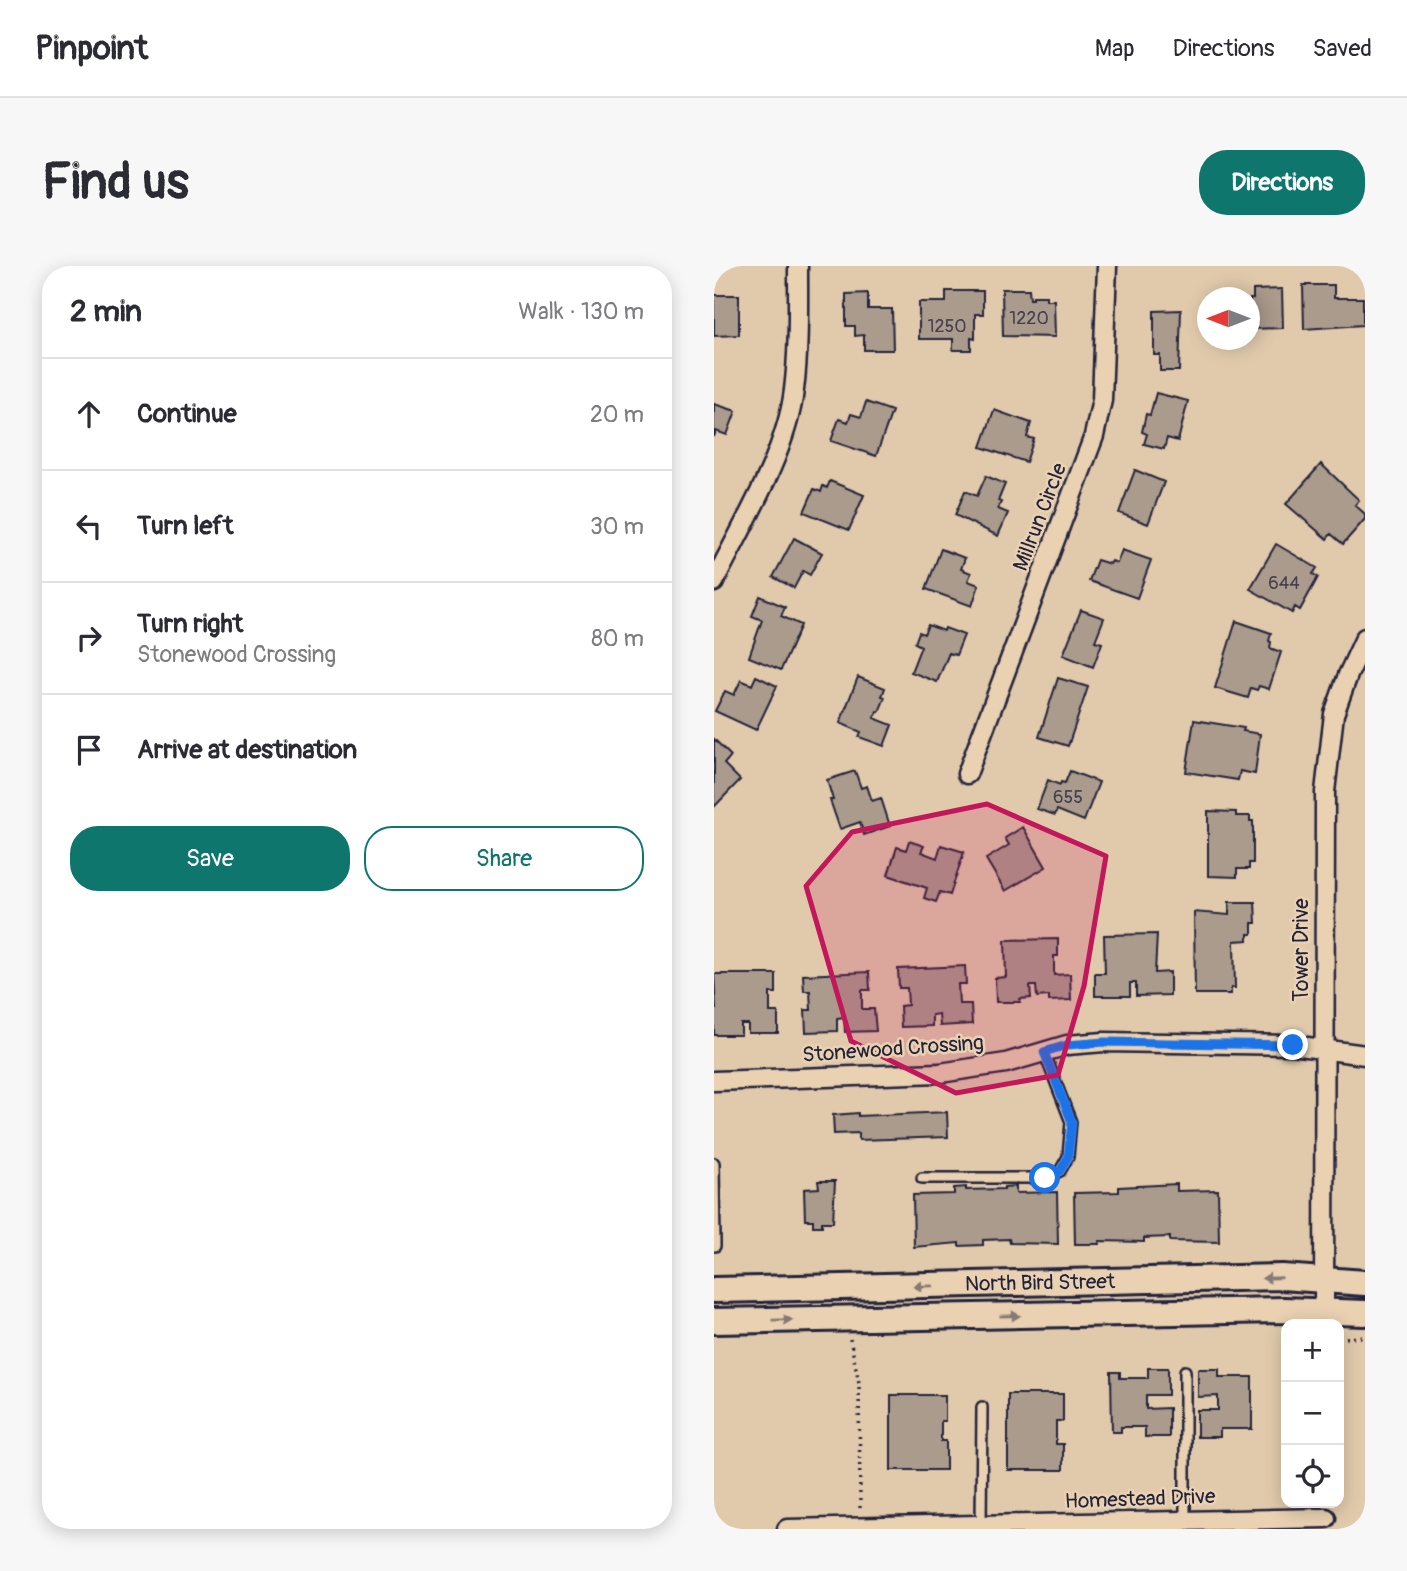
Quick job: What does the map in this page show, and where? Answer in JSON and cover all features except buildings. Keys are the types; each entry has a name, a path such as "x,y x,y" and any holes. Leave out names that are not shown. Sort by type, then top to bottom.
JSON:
{"street":[{"path":"714,582 766,479 788,416 794,391 798,266"},
{"name":"Millrun Circle","path":"967,774 1094,436 1102,400 1107,266"},
{"name":"Tower Drive","path":"1324,1318 1325,792 1334,714 1365,638"},
{"name":"Stonewood Crossing","path":"714,1080 940,1073 1006,1063 1067,1045 1104,1042 1293,1045 1365,1055"},
{"name":"North Bird Street","path":"714,1290 1282,1277 1365,1283"},
{"name":"North Bird Street","path":"714,1321 1283,1310 1324,1318 1365,1313"},
{"name":"Homestead Drive","path":"787,1529 981,1526 1005,1528 1325,1517"}],"lane":[{"path":"922,1178 1045,1178 1060,1171 1068,1157 1072,1122 1044,1052"},
{"path":"714,1163 715,1246"},
{"path":"1185,1371 1185,1520"},
{"path":"981,1526 982,1407"}],"path":[{"path":"849,1334 859,1383 860,1528"},
{"path":"1344,1338 1365,1337"}],"highlighted area":[{"path":"987,804 1106,856 1084,986 1058,1075 956,1093 851,1041 806,886 852,832"}],"route":[{"path":"1045,1178 1060,1171 1068,1157 1072,1122 1044,1052 1067,1045 1104,1042 1293,1045"}]}
